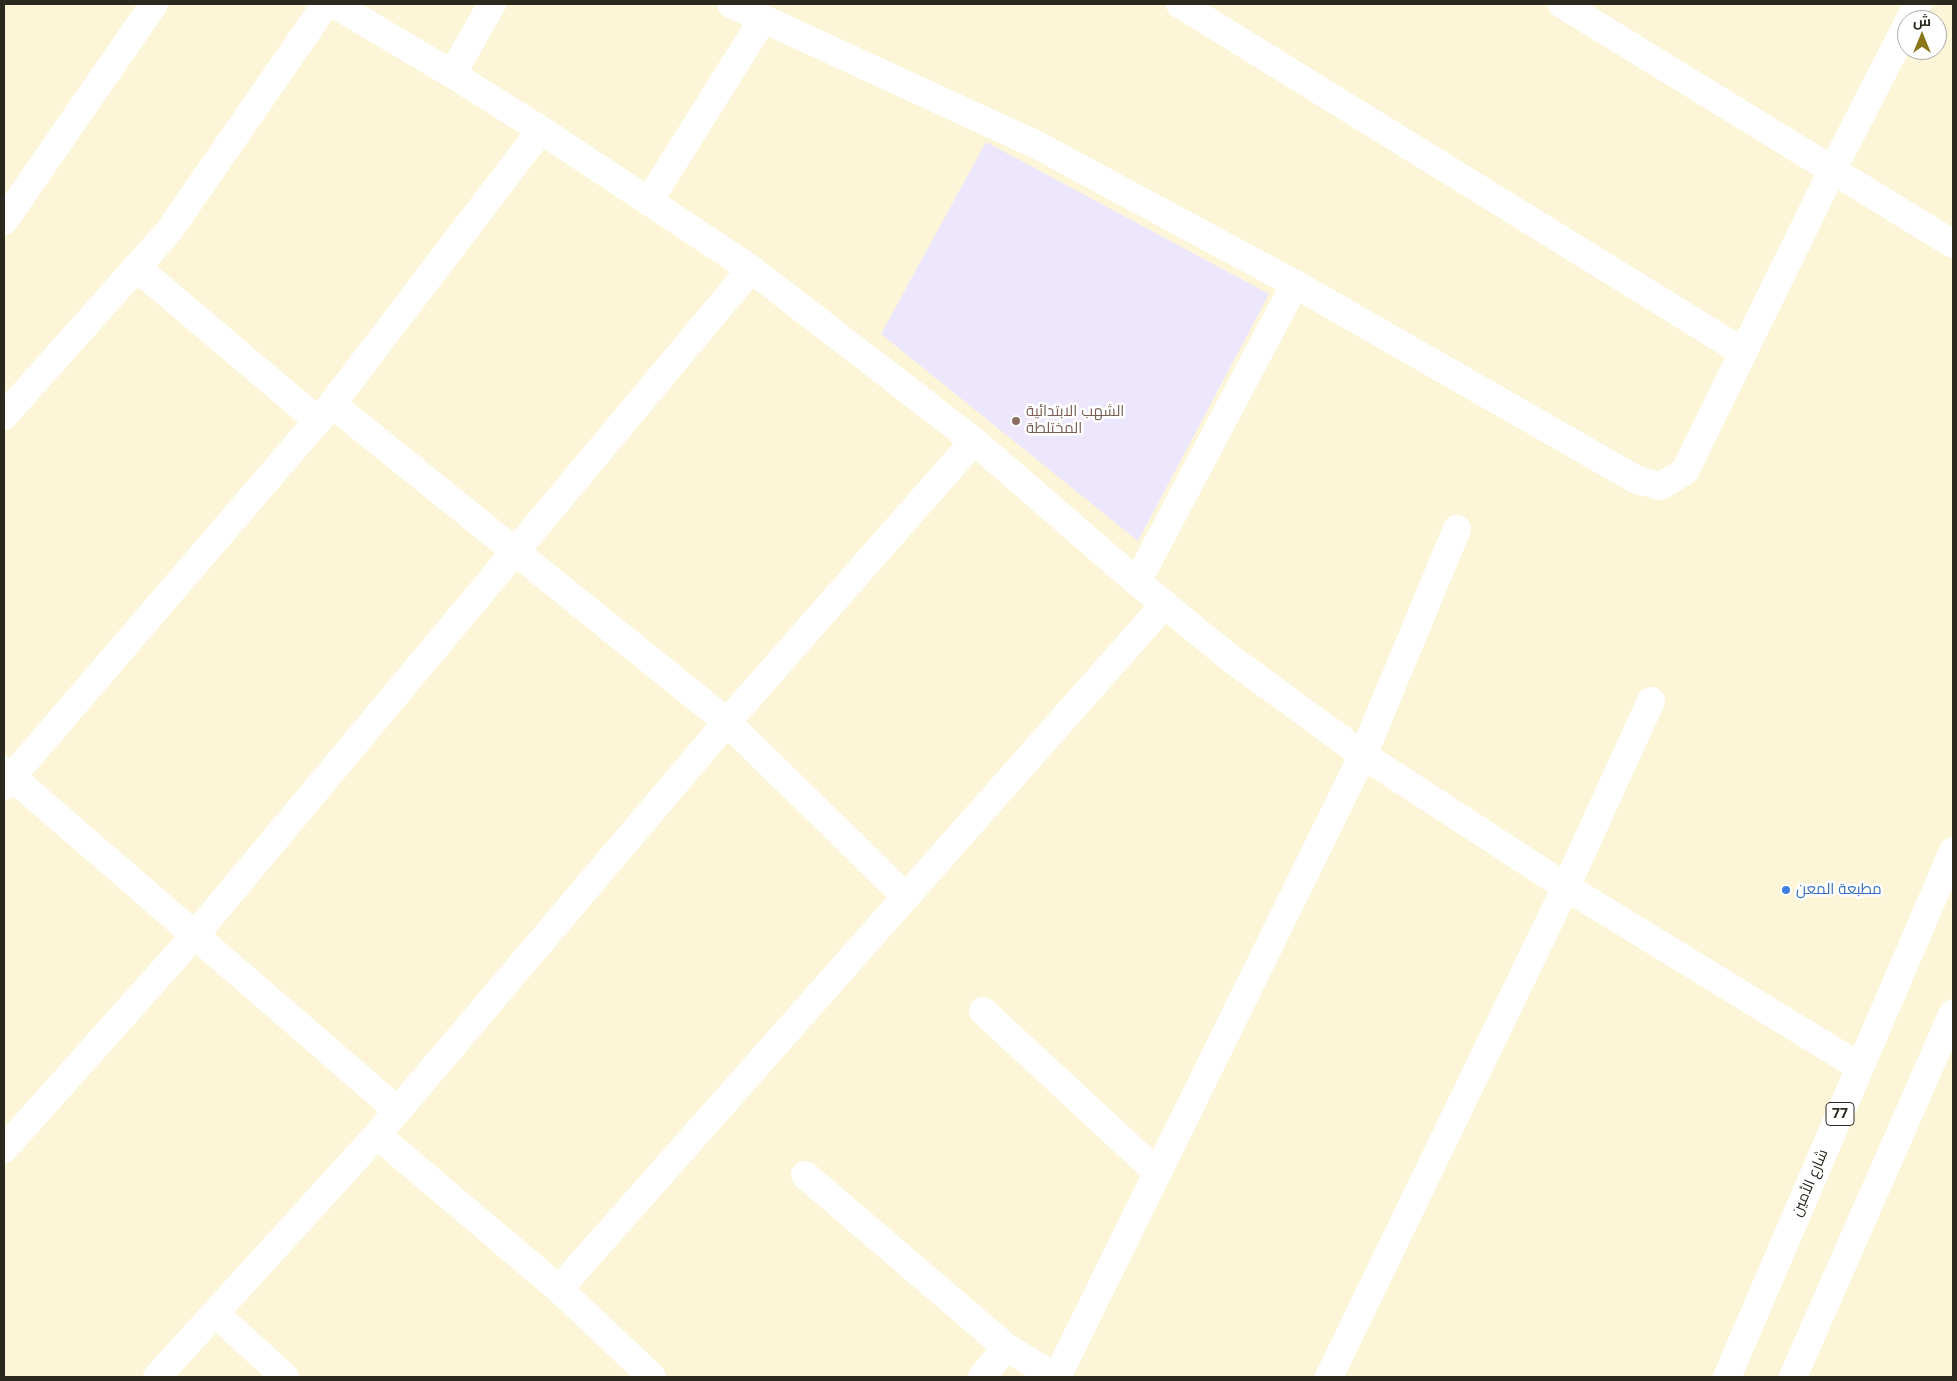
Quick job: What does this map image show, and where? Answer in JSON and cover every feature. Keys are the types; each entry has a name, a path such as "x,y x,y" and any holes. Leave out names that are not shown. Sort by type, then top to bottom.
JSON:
{"street":[{"path":"4,221 154,4"},
{"path":"4,416 169,231 326,4"},
{"path":"334,4 452,74 541,130 751,269 974,441 1164,605 1230,658 1363,755 1566,887 1860,1067"},
{"path":"452,74 492,4"},
{"path":"731,4 1037,145 1294,284 1637,480 1661,486 1685,471 1832,170 1897,43"},
{"path":"1180,4 1743,352"},
{"path":"1562,4 1953,244"},
{"path":"649,202 763,19"},
{"path":"397,1110 195,935 6,778 325,412 541,130"},
{"path":"136,267 325,412 517,552 727,722 906,897"},
{"path":"4,1149 195,935 517,552 751,269"},
{"path":"1137,582 1294,284"},
{"path":"157,1377 377,1135 727,722 974,441"},
{"path":"805,1175 1006,1347 1056,1377 1158,1174 1363,755 1457,529"},
{"path":"559,1289 1164,605"},
{"path":"1329,1377 1566,887 1651,701"},
{"name":"شارع الأمين","path":"1727,1377 1953,851"},
{"path":"983,1011 1158,1174"},
{"path":"1793,1377 1953,1012"},
{"path":"377,1135 559,1289 652,1377"},
{"path":"215,1313 285,1377"},
{"path":"982,1377 1006,1347"}],"shaded area":[{"path":"986,142 1269,294 1138,541 881,334"}],"place":[{"name":"الشهب الابتدائية المختلطة","path":"1016,421"},
{"name":"مطبعة المعن","path":"1786,890"}]}
